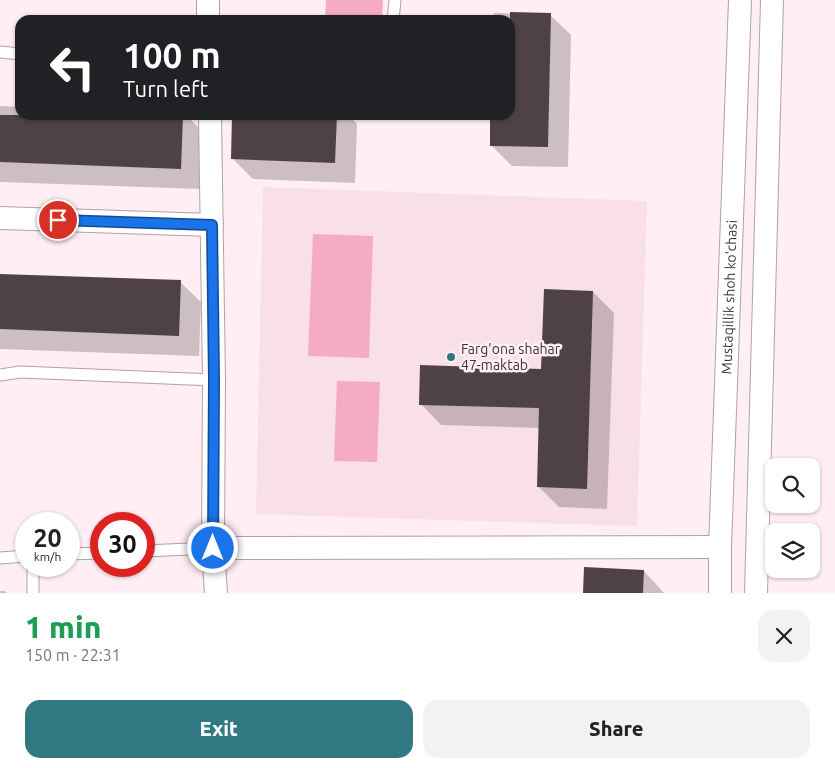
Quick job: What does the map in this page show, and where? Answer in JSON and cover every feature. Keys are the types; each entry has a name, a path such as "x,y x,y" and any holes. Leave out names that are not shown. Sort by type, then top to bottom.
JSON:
{"street":[{"path":"208,0 208,15"},
{"name":"Mustaqillik shoh ko'chasi","path":"720,593 720,547 740,0"},
{"path":"756,593 772,0"},
{"path":"210,120 214,380 213,548 216,593"},
{"path":"0,218 212,225"},
{"path":"213,548 720,547"}],"lane":[{"path":"394,15 395,0"},
{"path":"0,52 15,54"},
{"path":"0,375 20,372 214,380"},
{"path":"155,551 213,548"},
{"path":"0,558 15,557"},
{"path":"33,577 33,593"}],"shaded area":[{"path":"326,0 383,0 382,15 325,15"},
{"name":"Farg'ona shahar 47-maktab","path":"263,187 647,201 637,526 256,514"},
{"path":"313,234 373,236 369,358 308,356"},
{"path":"337,381 380,382 377,462 334,461"}],"building":[{"path":"510,12 551,13 548,147 490,146 490,120 515,120 515,15 510,15"},
{"path":"0,115 15,115 15,120 183,120 181,169 0,162"},
{"path":"232,120 337,120 335,163 231,159"},
{"path":"0,274 181,280 179,336 0,329"},
{"path":"544,289 593,291 587,489 537,487 539,408 419,405 420,365 541,369"},
{"path":"584,567 644,570 643,593 583,593"}],"place":[{"name":"Farg'ona shahar 47-maktab","path":"451,357"}],"route":[{"path":"58,220 212,225 214,380 213,548"}]}
